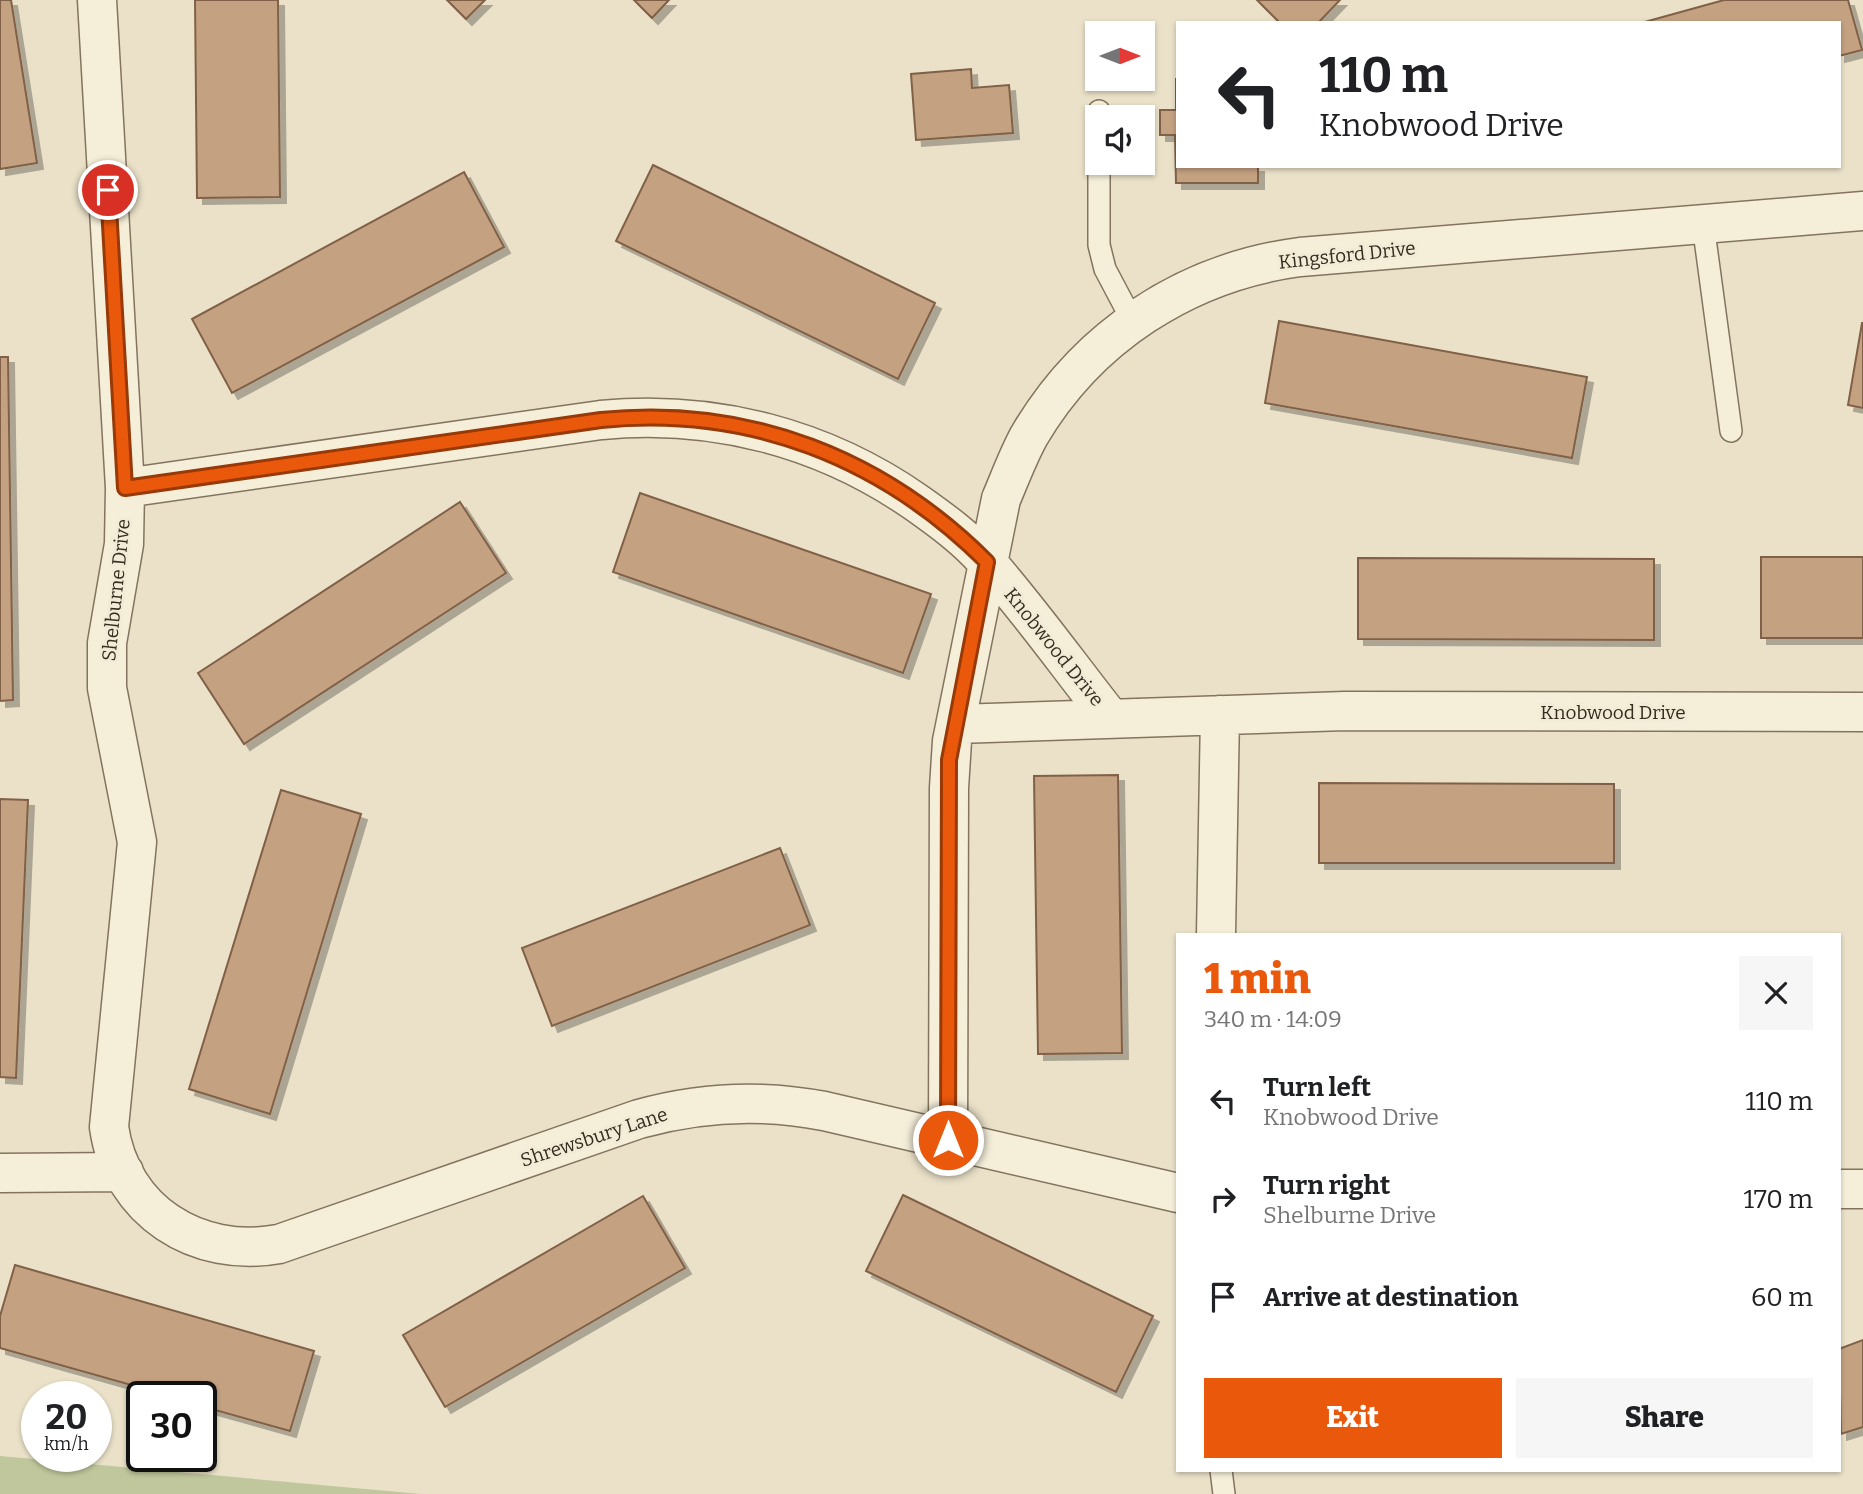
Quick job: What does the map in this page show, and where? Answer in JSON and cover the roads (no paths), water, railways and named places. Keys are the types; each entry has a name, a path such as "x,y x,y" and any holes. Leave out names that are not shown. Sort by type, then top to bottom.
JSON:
{"street":[{"name":"Shelburne Drive","path":"97,0 125,488 124,544 107,643 107,688 137,842 109,1126 111,1142 124,1172 149,1208"},
{"name":"Kingsford Drive","path":"948,1140 949,760 1001,499 1028,438 1077,369 1101,346 1164,301 1211,279 1279,260 1863,211"},
{"name":"Knobwood Drive","path":"125,488 601,420 692,418 729,423 812,446 850,462 889,483 944,521 987,562 1111,719"},
{"name":"Knobwood Drive","path":"957,724 1345,711 1863,712"},
{"path":"1216,933 1220,715"},
{"name":"Shrewsbury Lane","path":"149,1208 175,1227 211,1243 250,1248 279,1244 639,1119 715,1104 774,1104 808,1108 1176,1194"},
{"path":"0,1173 124,1172"},
{"path":"1841,1189 1863,1189"}],"lane":[{"path":"1099,175 1099,245 1105,269 1133,322"},
{"path":"1703,224 1731,431"}]}
